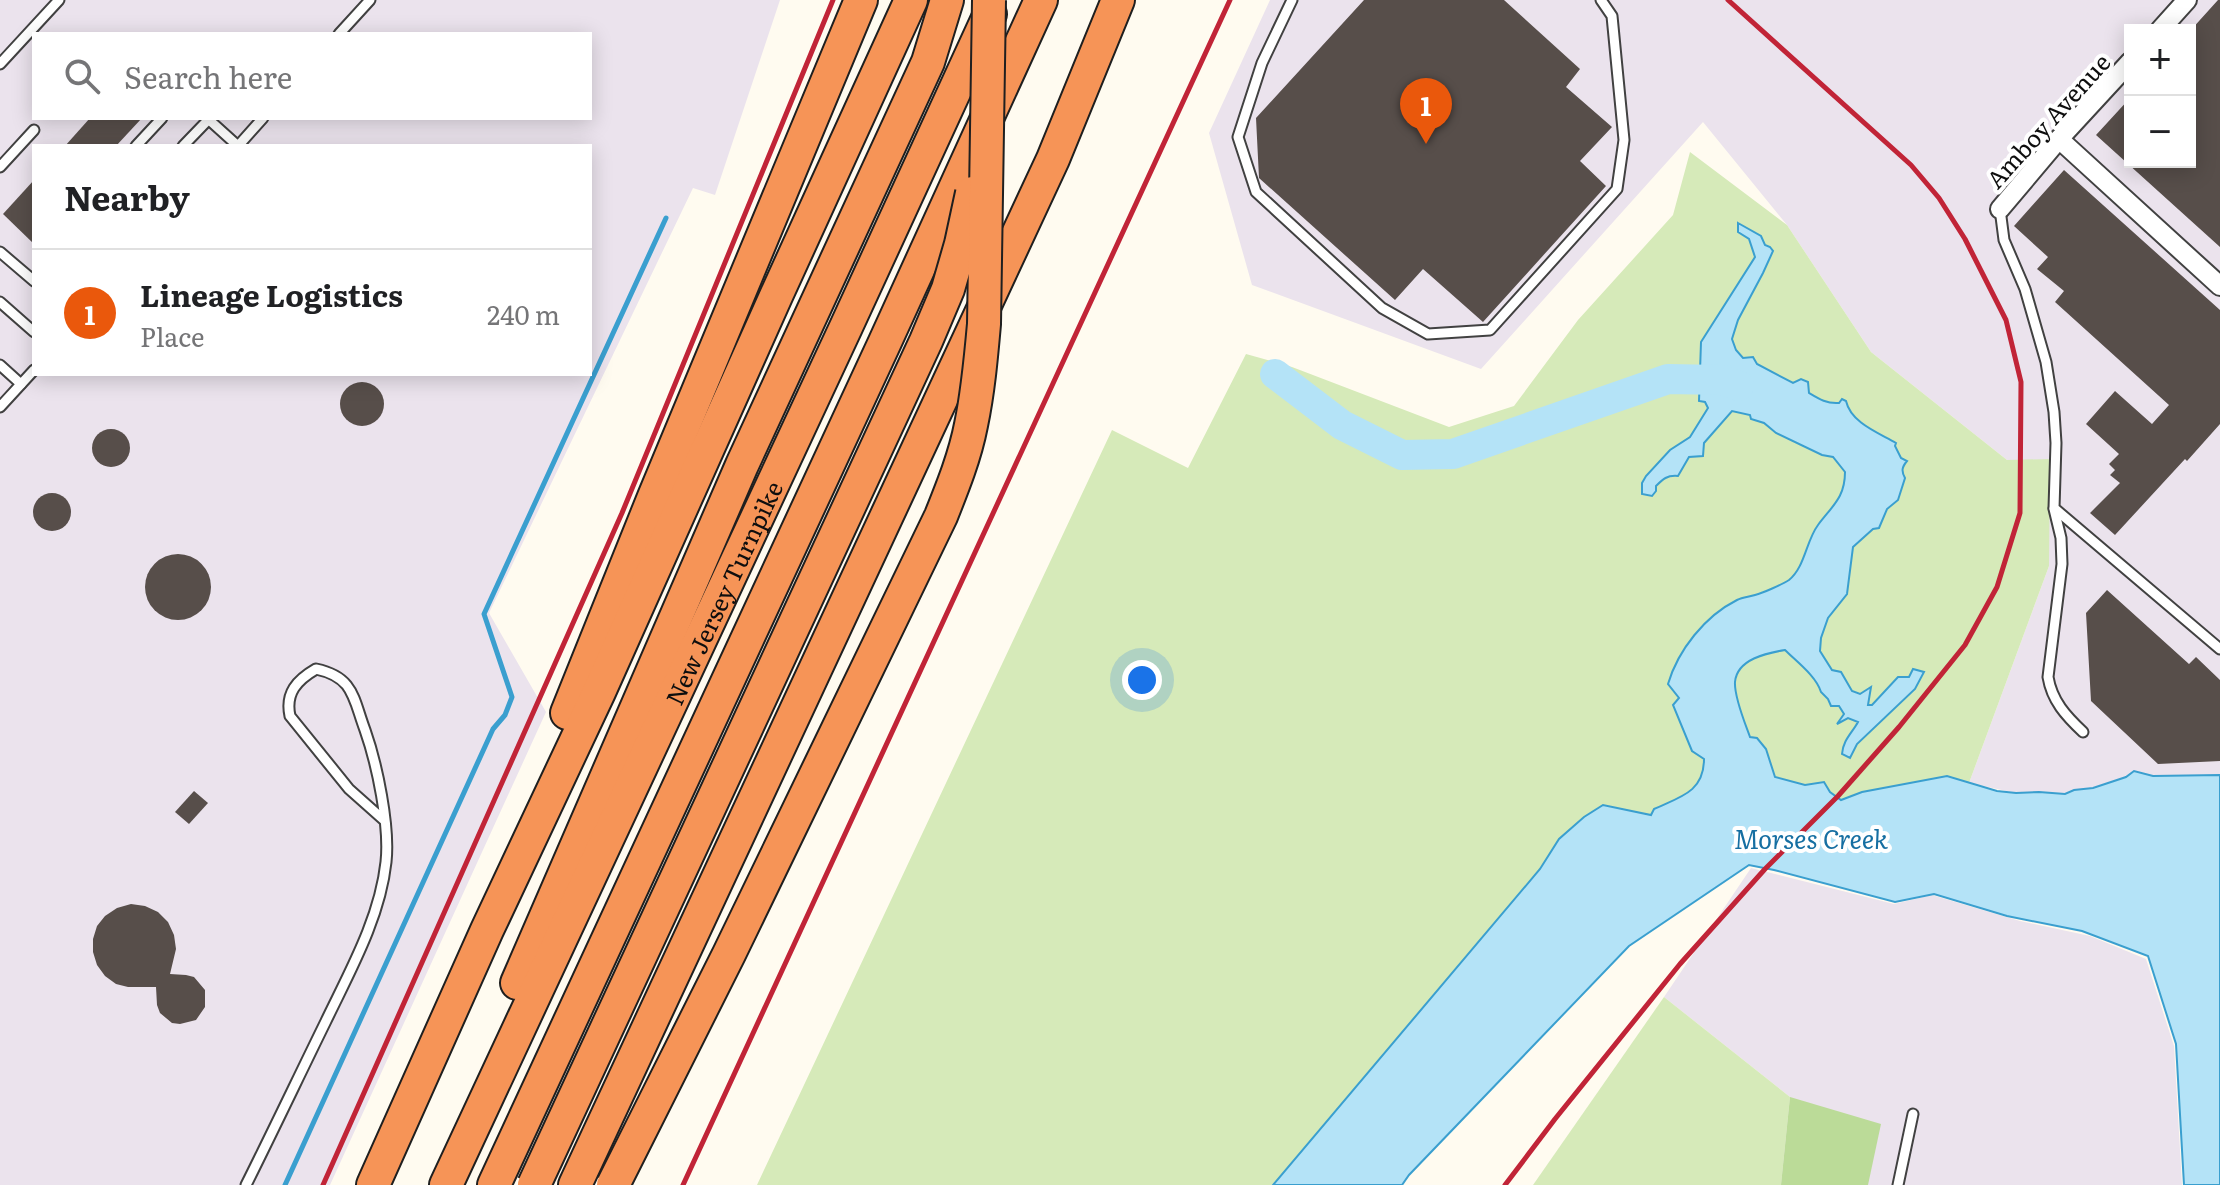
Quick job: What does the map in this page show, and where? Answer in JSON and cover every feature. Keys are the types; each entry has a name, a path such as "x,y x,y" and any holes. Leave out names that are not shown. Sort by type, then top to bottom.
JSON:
{"highway":[{"path":"487,930 564,722 654,497 861,0"},
{"path":"373,1185 911,0"},
{"path":"432,1185 435,1167 542,955 742,465 928,62 947,0"},
{"path":"613,1185 729,954 934,530 959,471 971,427 984,324 989,0"},
{"name":"New Jersey Turnpike","path":"446,1185 542,955 996,0"},
{"name":"New Jersey Turnpike","path":"494,1185 1041,0"},
{"path":"575,1185 1053,159 1118,0"},
{"path":"534,1185 948,289 972,188 987,55"}],"street":[{"path":"2165,24 2187,0"},
{"name":"Amboy Avenue","path":"2000,209 2124,69"},
{"path":"2059,139 2220,286"}],"lane":[{"path":"0,64 59,0"},
{"path":"341,32 370,0"},
{"path":"1292,0 1262,63 1238,137 1256,192 1382,308 1428,334 1490,330 1617,189 1624,140 1612,16 1601,0"},
{"path":"138,144 160,120"},
{"path":"185,144 207,120"},
{"path":"209,120 236,144"},
{"path":"240,144 261,120"},
{"path":"0,167 34,130"},
{"path":"2000,209 2004,240 2025,289 2046,362 2055,427 2054,508 2061,538 2062,564 2048,677 2051,692 2065,715 2083,732"},
{"path":"0,252 32,279"},
{"path":"0,302 32,330"},
{"path":"0,365 21,384"},
{"path":"0,407 32,372"},
{"path":"2054,508 2220,649"},
{"path":"246,1185 374,914 386,861 385,821 370,746 351,692 347,683 333,673 316,669 301,678 291,692 287,704 290,716 349,789 385,821"},
{"path":"1898,1185 1913,1114"}],"shaded area":[{"path":"0,0 780,0 715,195 693,188 489,613 546,712 330,1185 0,1185"},
{"path":"1270,0 2220,0 2220,775 2153,776 2134,771 2126,777 2093,788 2065,794 2016,793 1969,783 2049,566 2007,460 1871,352 1787,225 1703,122 1481,369 1252,285 1209,133"},
{"path":"1751,868 1894,904 1932,895 2020,921 2090,936 2146,959 2174,1046 2182,1185 1781,1185 1790,1097 1664,997"}],"green space":[{"path":"1690,152 1787,225 1871,352 2007,460 2050,459 2049,566 1969,783 1946,776 1863,792 1841,800 1830,792 1824,782 1794,783 1651,815 1603,805 1560,840 1540,869 1273,1185 757,1185 1112,430 1188,468 1246,354 1292,367 1449,427 1514,406 1578,320 1673,215"},
{"path":"1664,997 1790,1097 1781,1185 1533,1185"},
{"path":"1790,1097 1881,1124 1868,1185 1781,1185"}],"water":[{"name":"Morses Creek","path":"1738,223 1761,236 1765,245 1773,251 1738,320 1732,339 1736,350 1743,358 1753,357 1757,364 1793,383 1801,379 1808,382 1809,393 1820,399 1835,403 1842,399 1846,401 1860,421 1896,443 1901,458 1907,461 1898,500 1887,509 1879,528 1873,529 1853,547 1847,594 1828,618 1820,651 1832,670 1841,672 1852,691 1860,694 1871,687 1868,705 1872,705 1898,677 1909,677 1913,669 1924,672 1915,689 1857,744 1850,758 1842,754 1843,749 1858,722 1848,718 1837,724 1844,714 1839,706 1831,706 1811,675 1785,650 1762,655 1741,668 1735,682 1750,737 1757,738 1766,749 1775,777 1805,785 1824,782 1830,792 1841,800 1862,792 1947,776 1997,791 2065,794 2126,777 2134,771 2153,776 2220,775 2220,1185 2184,1185 2176,1044 2148,956 2082,931 2007,916 1934,894 1895,902 1749,865 1629,946 1402,1185 1273,1185 1540,869 1559,839 1603,805 1651,815 1654,809 1681,797 1695,786 1703,770 1704,759 1692,751 1673,705 1679,698 1668,684 1678,659 1694,635 1725,607 1789,580 1794,575 1814,531 1840,495 1845,472 1833,457 1822,455 1776,433 1764,423 1751,419 1750,415 1732,411 1704,443 1703,456 1689,457 1678,476 1663,479 1652,496 1642,494 1646,476 1670,450 1690,437 1708,408 1705,402 1699,401 1701,342 1755,257 1749,239 1738,232"}],"building":[{"path":"1364,0 1504,0 1580,69 1566,87 1612,127 1580,161 1606,186 1483,322 1423,269 1395,300 1259,178 1256,118"},
{"path":"2220,0 2220,247 2133,168 2196,168 2196,24"},
{"path":"2124,105 2124,160 2096,135"},
{"path":"88,120 140,120 118,144 67,144"},
{"path":"2064,170 2220,310 2220,424 2115,535 2090,513 2120,483 2110,475 2115,470 2109,464 2119,454 2086,424 2115,391 2152,424 2169,405 2055,302 2064,291 2037,269 2048,257 2014,226"},
{"path":"32,182 32,242 3,214"},
{"path":"362,382 378,388 384,404 378,420 362,426 346,420 340,404 346,388"},
{"path":"111,429 125,434 130,448 125,462 111,467 97,462 92,448 97,434"},
{"path":"52,493 65,499 71,512 65,525 52,531 39,525 33,512 39,499"},
{"path":"171,554 185,554 197,559 206,568 211,587 209,600 202,611 185,620 171,620 159,615 150,606 145,594 145,580 150,568 159,559"},
{"path":"2107,590 2189,664 2196,657 2220,680 2220,761 2158,764 2091,701 2086,613"},
{"path":"194,791 208,803 189,824 175,812"},
{"path":"131,904 158,912 168,922 176,949 170,974 194,977 205,990 205,1007 196,1020 172,1023 160,1013 156,987 116,984 97,965 93,939 97,926 117,908"}],"waterway":[{"path":"285,1185 493,729 505,715 512,697 484,614 666,218"},
{"path":"1275,374 1342,425 1402,455 1453,454 1668,379 1722,380 1739,386"}],"railway":[{"path":"323,1185 622,513 833,0"},
{"path":"683,1185 1230,0"},
{"path":"1505,1185 1680,964 1765,869 1838,796 1965,645 1997,587 2020,513 2021,382 2006,320 1965,239 1939,198 1911,165 1728,0"}],"place":[{"name":"Lineage Logistics","path":"1426,144"}]}
